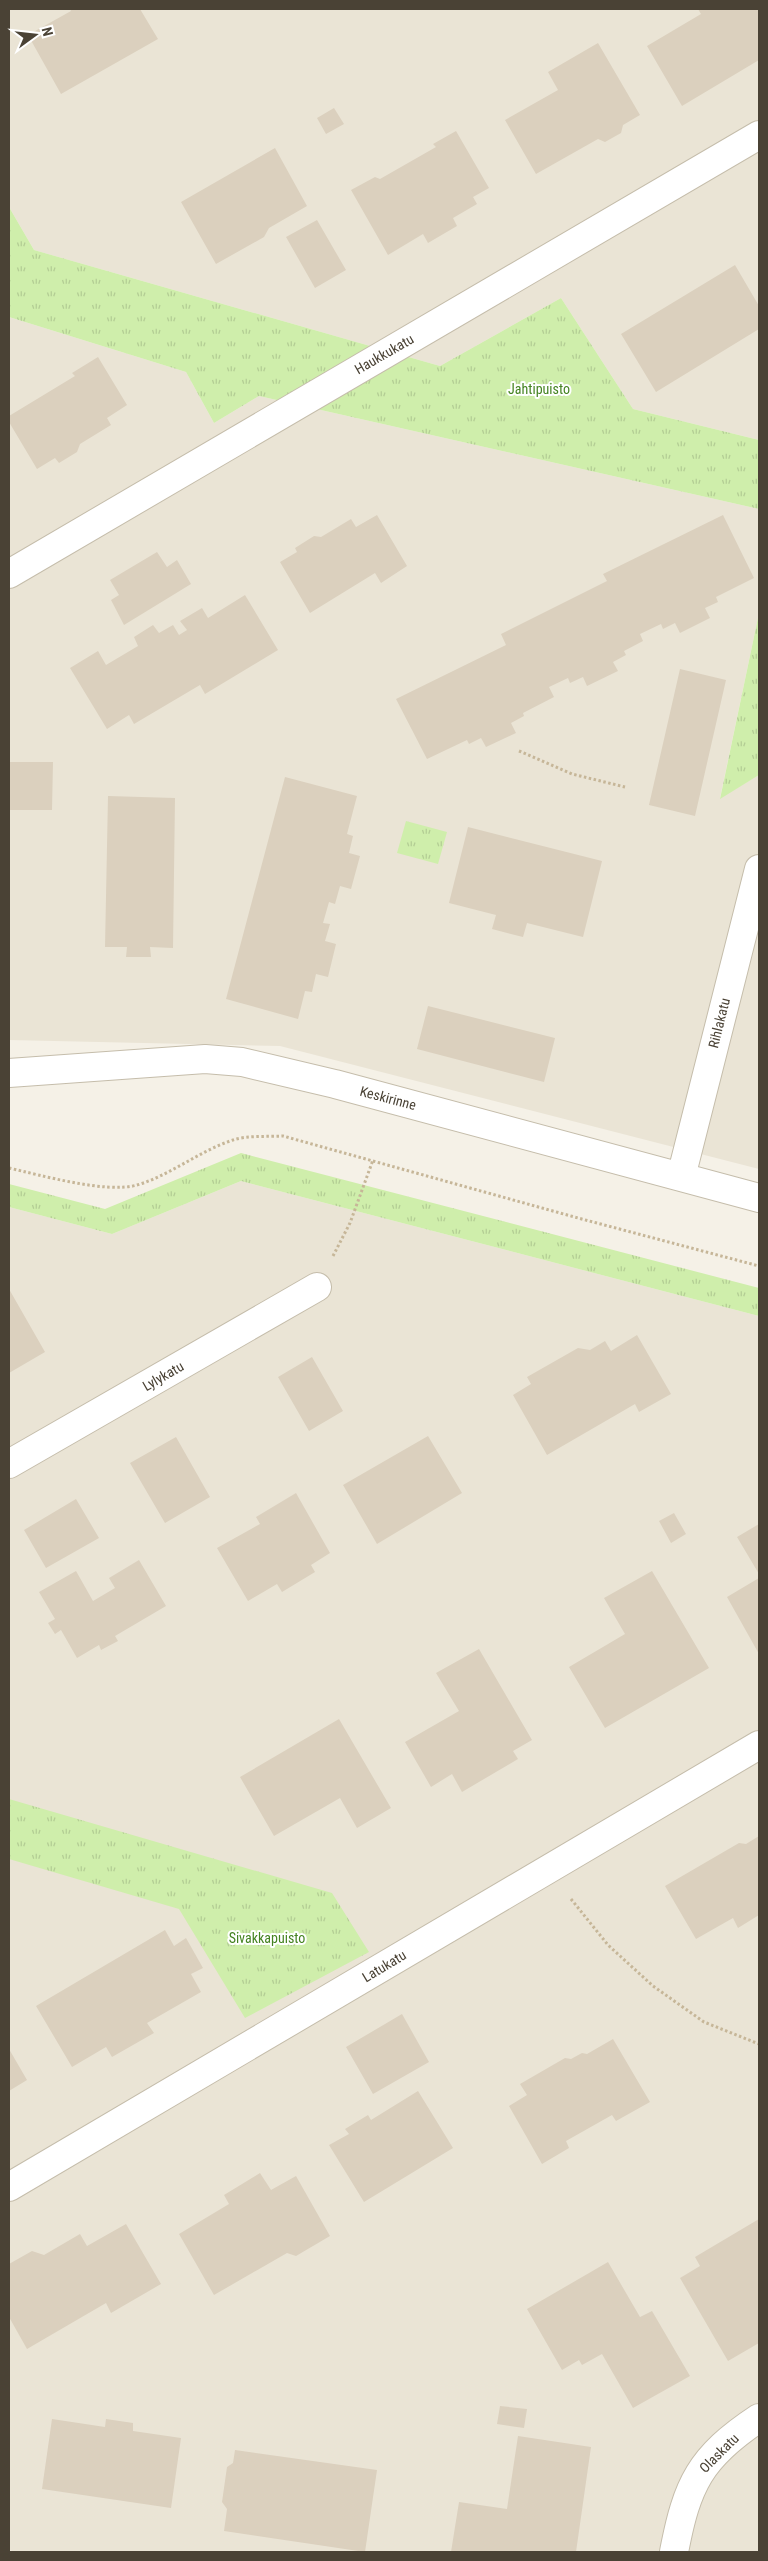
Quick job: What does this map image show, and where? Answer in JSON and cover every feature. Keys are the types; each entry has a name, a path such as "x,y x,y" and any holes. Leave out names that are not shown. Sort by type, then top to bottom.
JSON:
{"street":[{"name":"Haukkukatu","path":"9,574 759,134"},
{"name":"Rihlakatu","path":"680,1177 759,868"},
{"name":"Keskirinne","path":"9,1073 205,1059 242,1062 336,1084 759,1198"},
{"name":"Lylykatu","path":"9,1464 317,1287"},
{"name":"Latukatu","path":"9,2187 759,1745"},
{"name":"Olaskatu","path":"674,2552 682,2509 697,2475 720,2448 759,2418"}],"path":[{"path":"519,751 572,774 625,787"},
{"path":"9,1168 101,1186 135,1186 165,1173 197,1154 236,1139 283,1136 759,1266"},
{"path":"317,1287 350,1223 373,1160"},
{"path":"548,1869 608,1946 653,1986 704,2022 759,2044"}],"shaded area":[{"path":"9,9 759,9 759,440 633,409 561,298 440,366 34,250 9,207"},
{"path":"9,317 186,372 214,423 259,396 759,509 759,613 720,798 759,775 759,1169 280,1046 9,1040"},
{"path":"241,1181 759,1316 759,2552 15,2552 9,2550 9,1207 112,1234"}],"green space":[{"name":"Jahtipuisto","path":"9,207 34,250 440,366 561,298 633,409 759,440 759,509 259,396 214,423 186,372 9,317"},
{"path":"759,613 759,775 720,799"},
{"path":"406,821 447,832 438,864 397,853"},
{"path":"241,1153 759,1288 759,1316 241,1181 112,1234 9,1207 9,1184 105,1209"},
{"name":"Sivakkapuisto","path":"9,1799 332,1893 369,1952 245,2018 179,1909 9,1859"}],"building":[{"path":"70,9 140,9 158,39 61,94 28,35 71,11"},
{"path":"698,9 759,9 759,60 682,106 647,46 701,14"},
{"path":"598,43 640,115 623,125 621,133 605,142 598,139 536,174 505,120 558,90 548,72"},
{"path":"334,108 344,124 326,134 317,118"},
{"path":"456,131 489,188 473,197 477,204 453,218 457,226 428,243 423,234 388,255 351,190 375,177 380,179 436,147 433,144"},
{"path":"275,148 307,206 269,228 264,237 216,264 181,202"},
{"path":"317,220 346,270 315,288 286,237"},
{"path":"735,265 759,306 759,329 656,392 621,334"},
{"path":"98,357 127,405 107,418 111,425 80,444 77,452 59,463 55,458 37,469 9,422 9,416 75,376 72,373"},
{"path":"377,515 407,566 381,583 375,573 310,613 280,562 297,552 295,548 314,536 321,537 351,519 356,527"},
{"path":"723,515 754,578 716,597 718,602 705,608 710,618 680,633 675,623 663,629 661,624 640,634 643,641 624,651 626,655 613,662 618,671 587,686 583,677 570,683 568,678 549,687 554,697 523,713 524,716 511,723 516,733 486,747 481,738 469,744 467,740 427,759 396,699 506,645 501,634 607,581 603,574"},
{"path":"157,552 167,567 177,560 191,584 124,625 111,600 119,595 110,580"},
{"path":"245,595 278,650 205,694 200,685 134,724 129,715 107,729 70,668 98,651 106,665 138,646 134,637 153,625 159,633 173,625 179,635 187,630 180,621 202,608 208,618"},
{"path":"680,669 726,680 695,816 649,805"},
{"path":"9,762 53,762 52,810 9,810"},
{"path":"285,777 357,796 347,834 353,836 349,853 360,856 351,889 340,886 335,904 329,902 323,923 330,924 325,941 336,944 328,977 316,974 312,992 305,991 298,1019 226,999"},
{"path":"108,796 175,798 173,948 150,947 151,957 126,957 127,947 105,947"},
{"path":"468,827 602,861 583,937 527,923 523,937 492,929 496,915 449,903"},
{"path":"428,1006 555,1038 544,1082 417,1049"},
{"path":"9,1289 45,1352 9,1373"},
{"path":"637,1335 671,1394 639,1412 635,1404 547,1455 513,1395 531,1384 527,1377 578,1348 590,1350 605,1341 611,1351"},
{"path":"312,1357 343,1411 309,1431 278,1377"},
{"path":"428,1436 462,1493 377,1544 343,1485"},
{"path":"176,1437 210,1497 165,1523 130,1463"},
{"path":"296,1493 330,1553 311,1565 315,1572 282,1592 277,1584 248,1601 217,1548 260,1524 256,1517"},
{"path":"76,1499 99,1538 46,1568 24,1530"},
{"path":"674,1513 686,1534 671,1543 659,1521"},
{"path":"759,1524 759,1574 737,1537"},
{"path":"139,1560 166,1606 115,1636 118,1641 101,1650 99,1645 77,1658 61,1630 55,1634 48,1623 55,1619 39,1592 76,1571 93,1601 115,1588 109,1578"},
{"path":"652,1571 709,1668 605,1728 569,1667 625,1634 604,1598"},
{"path":"759,1578 759,1654 727,1597"},
{"path":"479,1649 532,1740 513,1751 518,1759 462,1792 452,1774 431,1787 405,1742 459,1711 436,1673"},
{"path":"339,1719 391,1808 357,1828 340,1798 274,1836 240,1777"},
{"path":"759,1836 759,1915 738,1928 733,1918 696,1939 665,1886 739,1843 746,1844"},
{"path":"165,1930 174,1946 186,1938 203,1968 191,1974 201,1992 147,2023 154,2033 112,2057 106,2047 72,2067 36,2006"},
{"path":"402,2014 429,2062 373,2094 346,2047"},
{"path":"613,2039 650,2102 616,2121 612,2115 566,2141 569,2148 542,2164 509,2106 527,2095 520,2084 565,2058 571,2059 582,2053 587,2054"},
{"path":"9,2049 27,2080 9,2091"},
{"path":"418,2091 453,2148 364,2202 329,2145 349,2134 345,2129 368,2115 371,2120"},
{"path":"260,2173 271,2190 296,2176 330,2236 296,2256 287,2253 214,2295 179,2234 229,2204 224,2195"},
{"path":"759,2219 759,2343 728,2361 680,2278 700,2266 695,2257"},
{"path":"126,2224 161,2284 111,2313 106,2303 27,2349 9,2317 9,2264 32,2251 44,2255 80,2234 87,2246"},
{"path":"608,2262 640,2317 652,2311 690,2376 633,2408 602,2354 582,2365 579,2360 562,2370 527,2309"},
{"path":"500,2406 527,2409 524,2428 497,2424"},
{"path":"52,2419 105,2427 106,2419 133,2423 133,2431 181,2438 171,2508 42,2489"},
{"path":"518,2436 591,2447 576,2552 451,2552 459,2502 507,2509"},
{"path":"235,2450 377,2470 365,2552 224,2531 227,2509 222,2502 227,2467 233,2463"}]}
